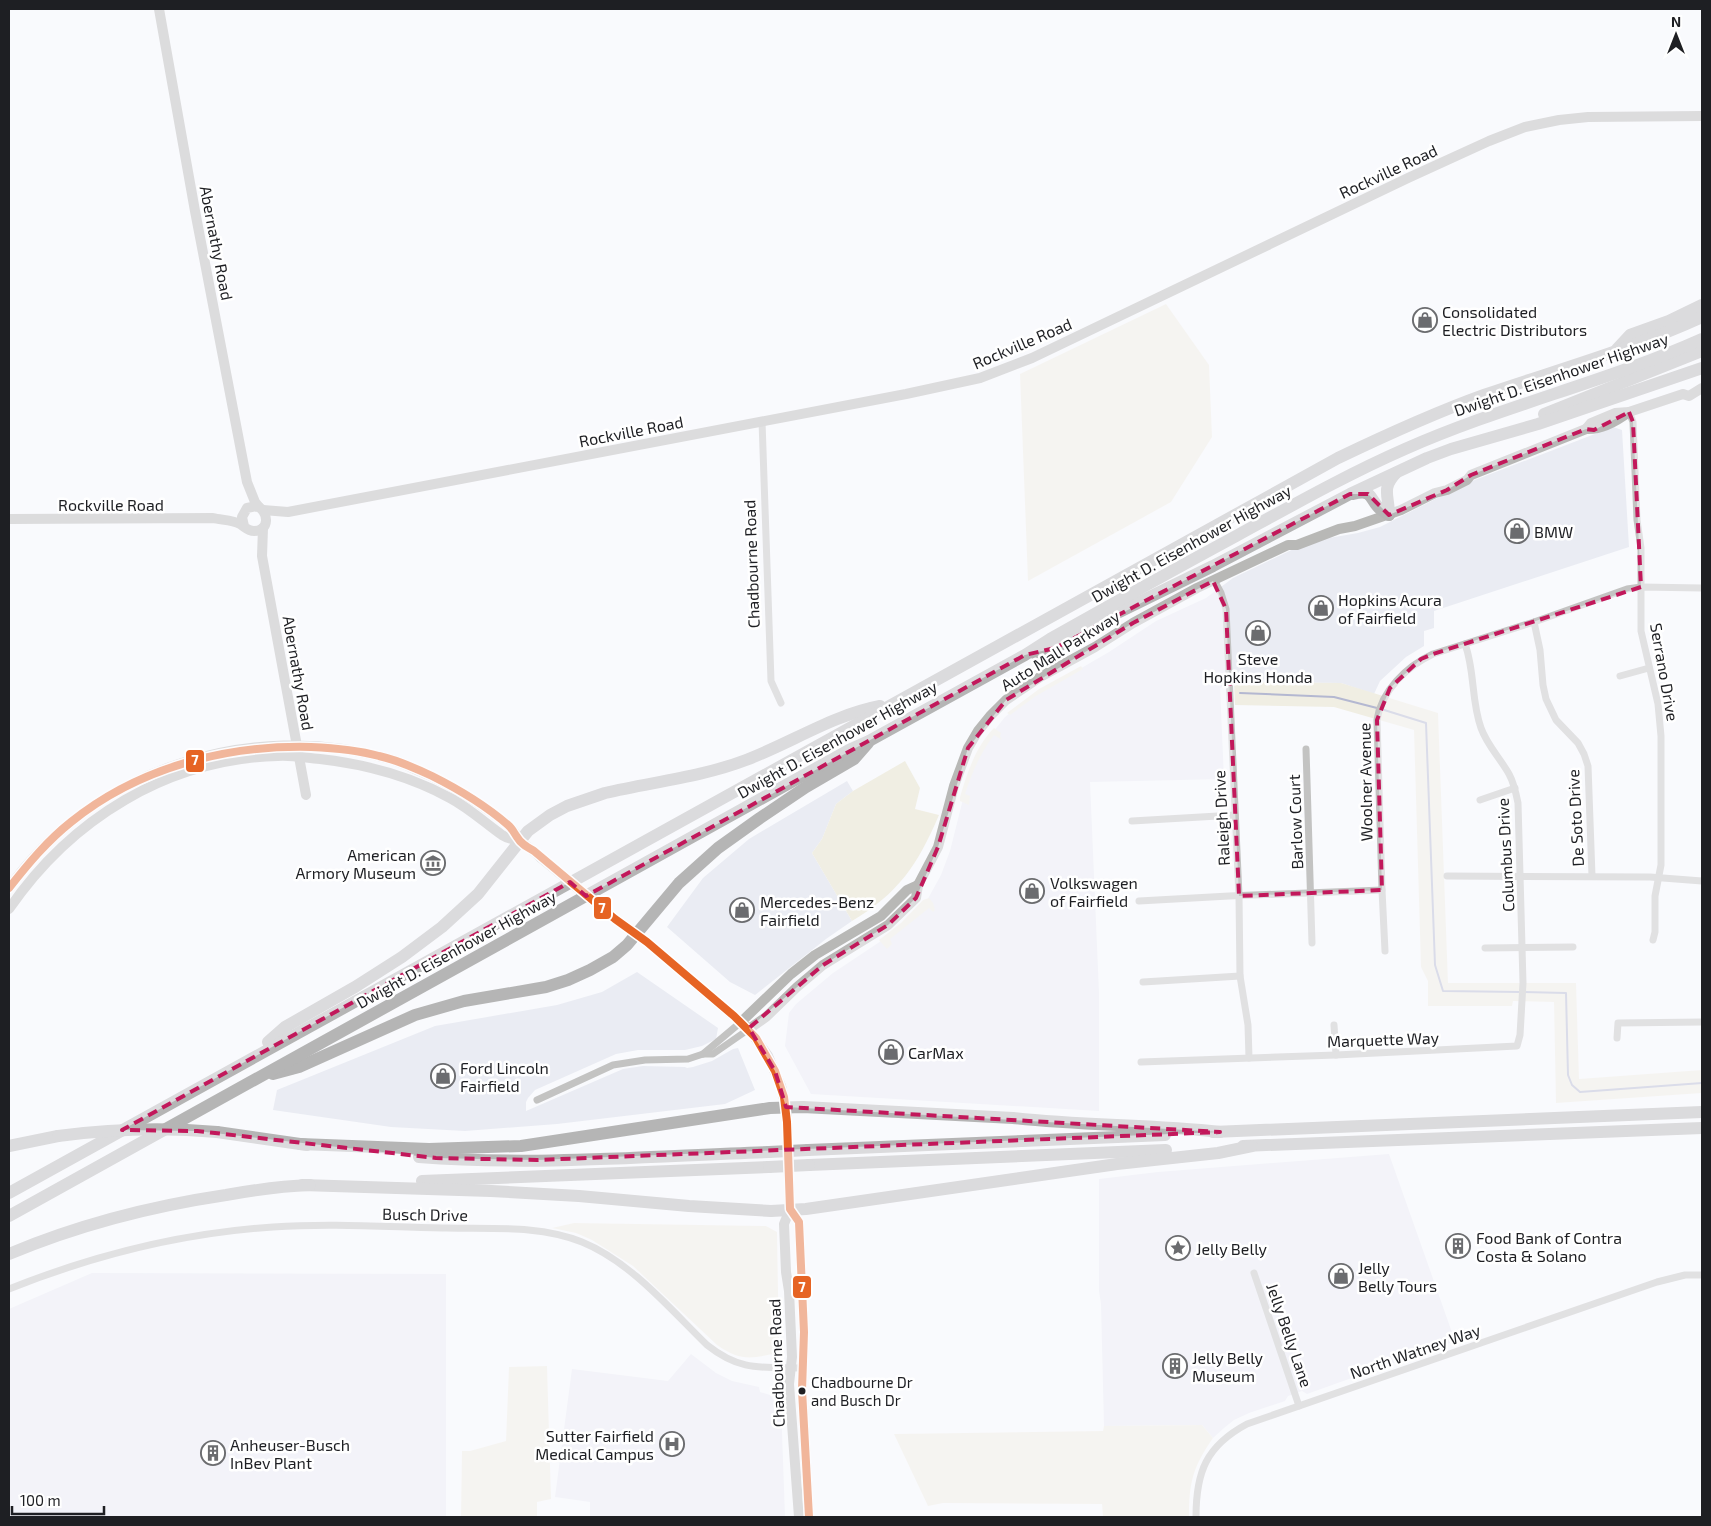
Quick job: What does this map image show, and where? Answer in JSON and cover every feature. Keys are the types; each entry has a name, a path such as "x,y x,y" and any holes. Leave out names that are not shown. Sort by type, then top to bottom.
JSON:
{"highway":[{"path":"1614,352 1630,335 1669,321 1702,306"},
{"name":"Dwight D. Eisenhower Highway","path":"9,1192 1338,458 1482,396 1614,352 1702,317"},
{"name":"Dwight D. Eisenhower Highway","path":"9,1216 258,1076 1025,655 1050,639 1284,509 1378,461 1470,422 1626,369 1702,339"},
{"path":"1480,441 1702,351"},
{"path":"1025,655 1055,648 1115,614 1213,566 1350,494 1451,449 1538,424 1702,368"},
{"path":"1389,514 1386,487 1388,481 1397,472"},
{"path":"1350,494 1359,492 1368,494 1378,507 1389,514"},
{"path":"250,1059 286,1027 402,957 436,932 478,894 528,831 550,815 586,798 653,782 726,768 762,754 858,710 894,702"},
{"path":"258,1076 279,1073 299,1067 415,1015 439,1007 522,992 568,980 590,970 613,957 628,945 679,883 718,848 783,802 854,759 870,740"},
{"path":"300,1144 429,1149 521,1146 786,1107 1013,1118 1043,1122 1187,1128 1220,1132"},
{"path":"9,1146 58,1136 98,1131 177,1129 217,1132 383,1154 480,1160 537,1160 769,1152 1702,1112"},
{"path":"9,1254 88,1226 172,1204 250,1191 302,1185 1702,1128"},
{"path":"302,1185 491,1191 771,1211 806,1209 1145,1160 1218,1153 1252,1146"}],"main road":[{"name":"Abernathy Road","path":"159,9 195,211 248,482 255,502 262,509"},
{"name":"Rockville Road","path":"264,526 271,519 288,512 953,384 1006,369 1408,178 1489,141 1525,127 1559,120 1588,117 1702,116"},
{"name":"Auto Mall Parkway","path":"745,1026 766,1017 797,987 823,966 888,925 916,898 918,885 938,847 959,768 968,748 978,731 1006,700 1040,677 1133,623 1214,580 1288,545 1294,538 1329,528 1339,529 1355,526 1389,514 1435,493 1448,490 1467,480 1471,475 1586,429 1591,423 1616,413 1630,412 1683,394 1687,389 1693,387 1702,388"},
{"name":"Abernathy Road","path":"244,511 248,503 248,482"},
{"path":"252,506 262,509 267,517 264,526 258,531 247,529 242,519 244,511 252,506"},
{"name":"Rockville Road","path":"262,509 288,512"},
{"name":"Rockville Road","path":"9,519 212,518 238,514 244,511"},
{"name":"Rockville Road","path":"212,518 238,522 247,529"},
{"name":"Abernathy Road","path":"262,556 264,526"},
{"name":"Abernathy Road","path":"247,529 254,535 262,556 306,795"},
{"path":"9,888 39,851 69,824 104,798 140,778 164,768 208,755 249,747 297,745 336,749 392,759 456,789 488,816 495,829 504,836 519,841"},
{"path":"9,909 24,887 43,865 76,833 110,809 167,778 231,760 280,756 356,765 412,781 488,816 502,820 511,827 519,841"},
{"name":"Chadbourne Road","path":"519,841 636,934 745,1026 756,1038 775,1071 786,1107 790,1209 784,1224 786,1272 789,1292 791,1368 789,1384 799,1517"},
{"name":"Chadbourne Road","path":"790,1209 799,1222 804,1332 804,1445 807,1466 809,1517"}],"street":[{"name":"Serrano Drive","path":"1630,412 1633,422 1637,520 1642,548 1641,631 1658,704 1661,736 1661,865 1655,896 1656,932 1653,940"},
{"name":"Chadbourne Road","path":"762,421 771,681 781,703"},
{"name":"Raleigh Drive","path":"1214,580 1226,609 1240,976 1248,1025 1249,1058"},
{"name":"Woolner Avenue","path":"1385,951 1377,720 1385,696 1390,688 1408,670 1433,654 1534,622 1627,589 1641,587 1702,588"},
{"name":"De Soto Drive","path":"1534,622 1540,650 1546,699 1556,720 1578,743 1588,766 1592,876"},
{"name":"Columbus Drive","path":"1465,644 1470,659 1475,710 1481,730 1509,774 1515,788 1520,823 1523,983 1520,1035 1517,1046"},
{"path":"1620,676 1649,668"},
{"name":"Barlow Court","path":"1306,749 1312,943"},
{"path":"1480,800 1515,788"},
{"path":"1132,821 1235,815"},
{"path":"1448,876 1658,877 1702,881"},
{"path":"1139,901 1382,890"},
{"path":"1485,948 1574,947"},
{"path":"1143,982 1240,976"},
{"path":"1617,1038 1618,1023 1702,1022"},
{"path":"1334,1025 1336,1055"},
{"path":"537,1100 613,1065 645,1060 688,1059 703,1054 712,1054 745,1026"},
{"name":"Marquette Way","path":"1142,1062 1517,1046"},
{"name":"Busch Drive","path":"9,1289 76,1264 119,1251 191,1236 238,1230 273,1227 348,1226 544,1232 580,1241 616,1260 720,1355 735,1363 750,1367 803,1368"},
{"name":"Jelly Belly Lane","path":"1254,1272 1299,1406"},
{"name":"North Watney Way","path":"1196,1517 1196,1493 1199,1477 1205,1462 1221,1441 1231,1432 1247,1424 1657,1282 1685,1275 1702,1275"}],"highlighted area":[{"path":"1629,412 1633,422 1641,587 1433,654 1421,659 1390,688 1377,720 1382,890 1239,896 1226,609 1213,581 1133,623 1006,700 968,748 938,847 916,898 888,925 823,965 749,1028 775,1071 786,1107 1220,1132 537,1160 436,1158 197,1131 122,1130 570,882 586,896 1025,655 1055,648 1350,494 1368,494 1389,515 1447,490 1471,475 1586,429 1594,430"}],"shaded area":[{"path":"1166,304 1209,365 1212,437 1171,502 1028,581 1020,374"},
{"path":"1613,427 1622,430 1629,547 1434,611 1434,628 1424,631 1424,646 1406,657 1380,681 1374,694 1341,683 1234,682 1220,688 1224,779 1090,782 1099,993 1099,1111 811,1094 785,1046 789,1013 796,1004 833,973 902,927 925,904 941,875 950,851 975,760 989,737 1005,717 1023,702 1109,652 1156,621 1206,598 1233,578 1300,546 1380,527 1467,483"},
{"path":"1081,666 1083,669 1036,696 1010,715 1007,713 1039,689"},
{"path":"1234,682 1341,683 1438,713 1448,983 1576,983 1579,1079 1702,1070 1702,1093 1556,1103 1554,1002 1513,1001 1512,1006 1428,1006 1428,981 1421,967 1414,730 1334,707 1235,705"},
{"path":"994,728 1001,733 1002,740 994,735 981,756 965,794 970,796 969,805 960,801 960,797 977,751"},
{"path":"905,761 920,788 915,809 939,815 915,863 905,876 882,900 852,921 812,853 822,839 836,804 853,791"},
{"path":"847,781 853,791 836,804 822,839 812,853 852,921 755,995 730,982 667,927 703,878 749,839"},
{"path":"929,898 935,910 933,912 929,908 890,939 892,944 887,949 879,940 901,923 923,900"},
{"path":"637,972 718,1028 716,1039 702,1046 685,1050 638,1050 616,1054 535,1090 526,1102 526,1111 623,1069 643,1066 693,1067 712,1061 738,1048 755,1090 725,1104 557,1124 465,1131 391,1127 273,1110 277,1090 435,1026 557,1005 602,992"},
{"path":"1389,1154 1455,1341 1307,1394 1302,1391 1288,1396 1285,1401 1234,1420 1213,1438 1202,1425 1104,1426 1101,1304 1099,1291 1099,1179 1158,1172"},
{"path":"574,1223 766,1226 777,1232 779,1349 776,1353 759,1357 739,1356 725,1350 717,1345 633,1266 592,1240 576,1233 552,1228"},
{"path":"92,1273 446,1274 446,1517 9,1517 9,1309"},
{"name":"Sutter Fairfield Medical Campus","path":"691,1354 716,1373 732,1381 759,1387 760,1392 770,1395 776,1404 781,1404 785,1517 590,1517 590,1502 555,1497 572,1369 668,1381"},
{"path":"547,1366 551,1499 537,1502 537,1517 461,1517 462,1451 470,1451 506,1441 509,1367"},
{"path":"1202,1425 1213,1438 1201,1458 1191,1484 1189,1517 1103,1517 1102,1504 943,1503 928,1506 894,1434 1103,1431 1104,1426"}],"waterway":[{"path":"1240,693 1334,697 1377,708"},
{"path":"1381,709 1426,723 1435,965 1443,991 1520,992"},
{"path":"1524,992 1566,993 1568,1075 1572,1085 1580,1092 1702,1083"}],"transit line":[{"name":"7","path":"9,888 54,837 97,803 125,787 185,763 247,750 279,747 320,747 354,751 386,758 413,767 442,781 471,798 499,818 511,828 522,843 615,919 647,942 734,1016 756,1038 775,1071 784,1097 787,1122 790,1209 799,1222 804,1332 802,1390 809,1517"}],"place":[{"name":"Consolidated Electric Distributors","path":"1425,320"},
{"name":"BMW","path":"1517,531"},
{"name":"Hopkins Acura of Fairfield","path":"1321,608"},
{"name":"Steve Hopkins Honda","path":"1258,633"},
{"name":"American Armory Museum","path":"433,863"},
{"name":"Volkswagen of Fairfield","path":"1032,891"},
{"name":"Mercedes-Benz Fairfield","path":"742,910"},
{"name":"CarMax","path":"891,1052"},
{"name":"Ford Lincoln Fairfield","path":"443,1076"},
{"name":"Food Bank of Contra Costa & Solano","path":"1458,1246"},
{"name":"Jelly Belly","path":"1178,1248"},
{"name":"Jelly Belly Tours","path":"1341,1276"},
{"name":"Jelly Belly Museum","path":"1175,1366"},
{"name":"Chadbourne Dr and Busch Dr","path":"802,1391"},
{"name":"Sutter Fairfield Medical Campus","path":"672,1444"},
{"name":"Anheuser-Busch InBev Plant","path":"213,1453"}]}
